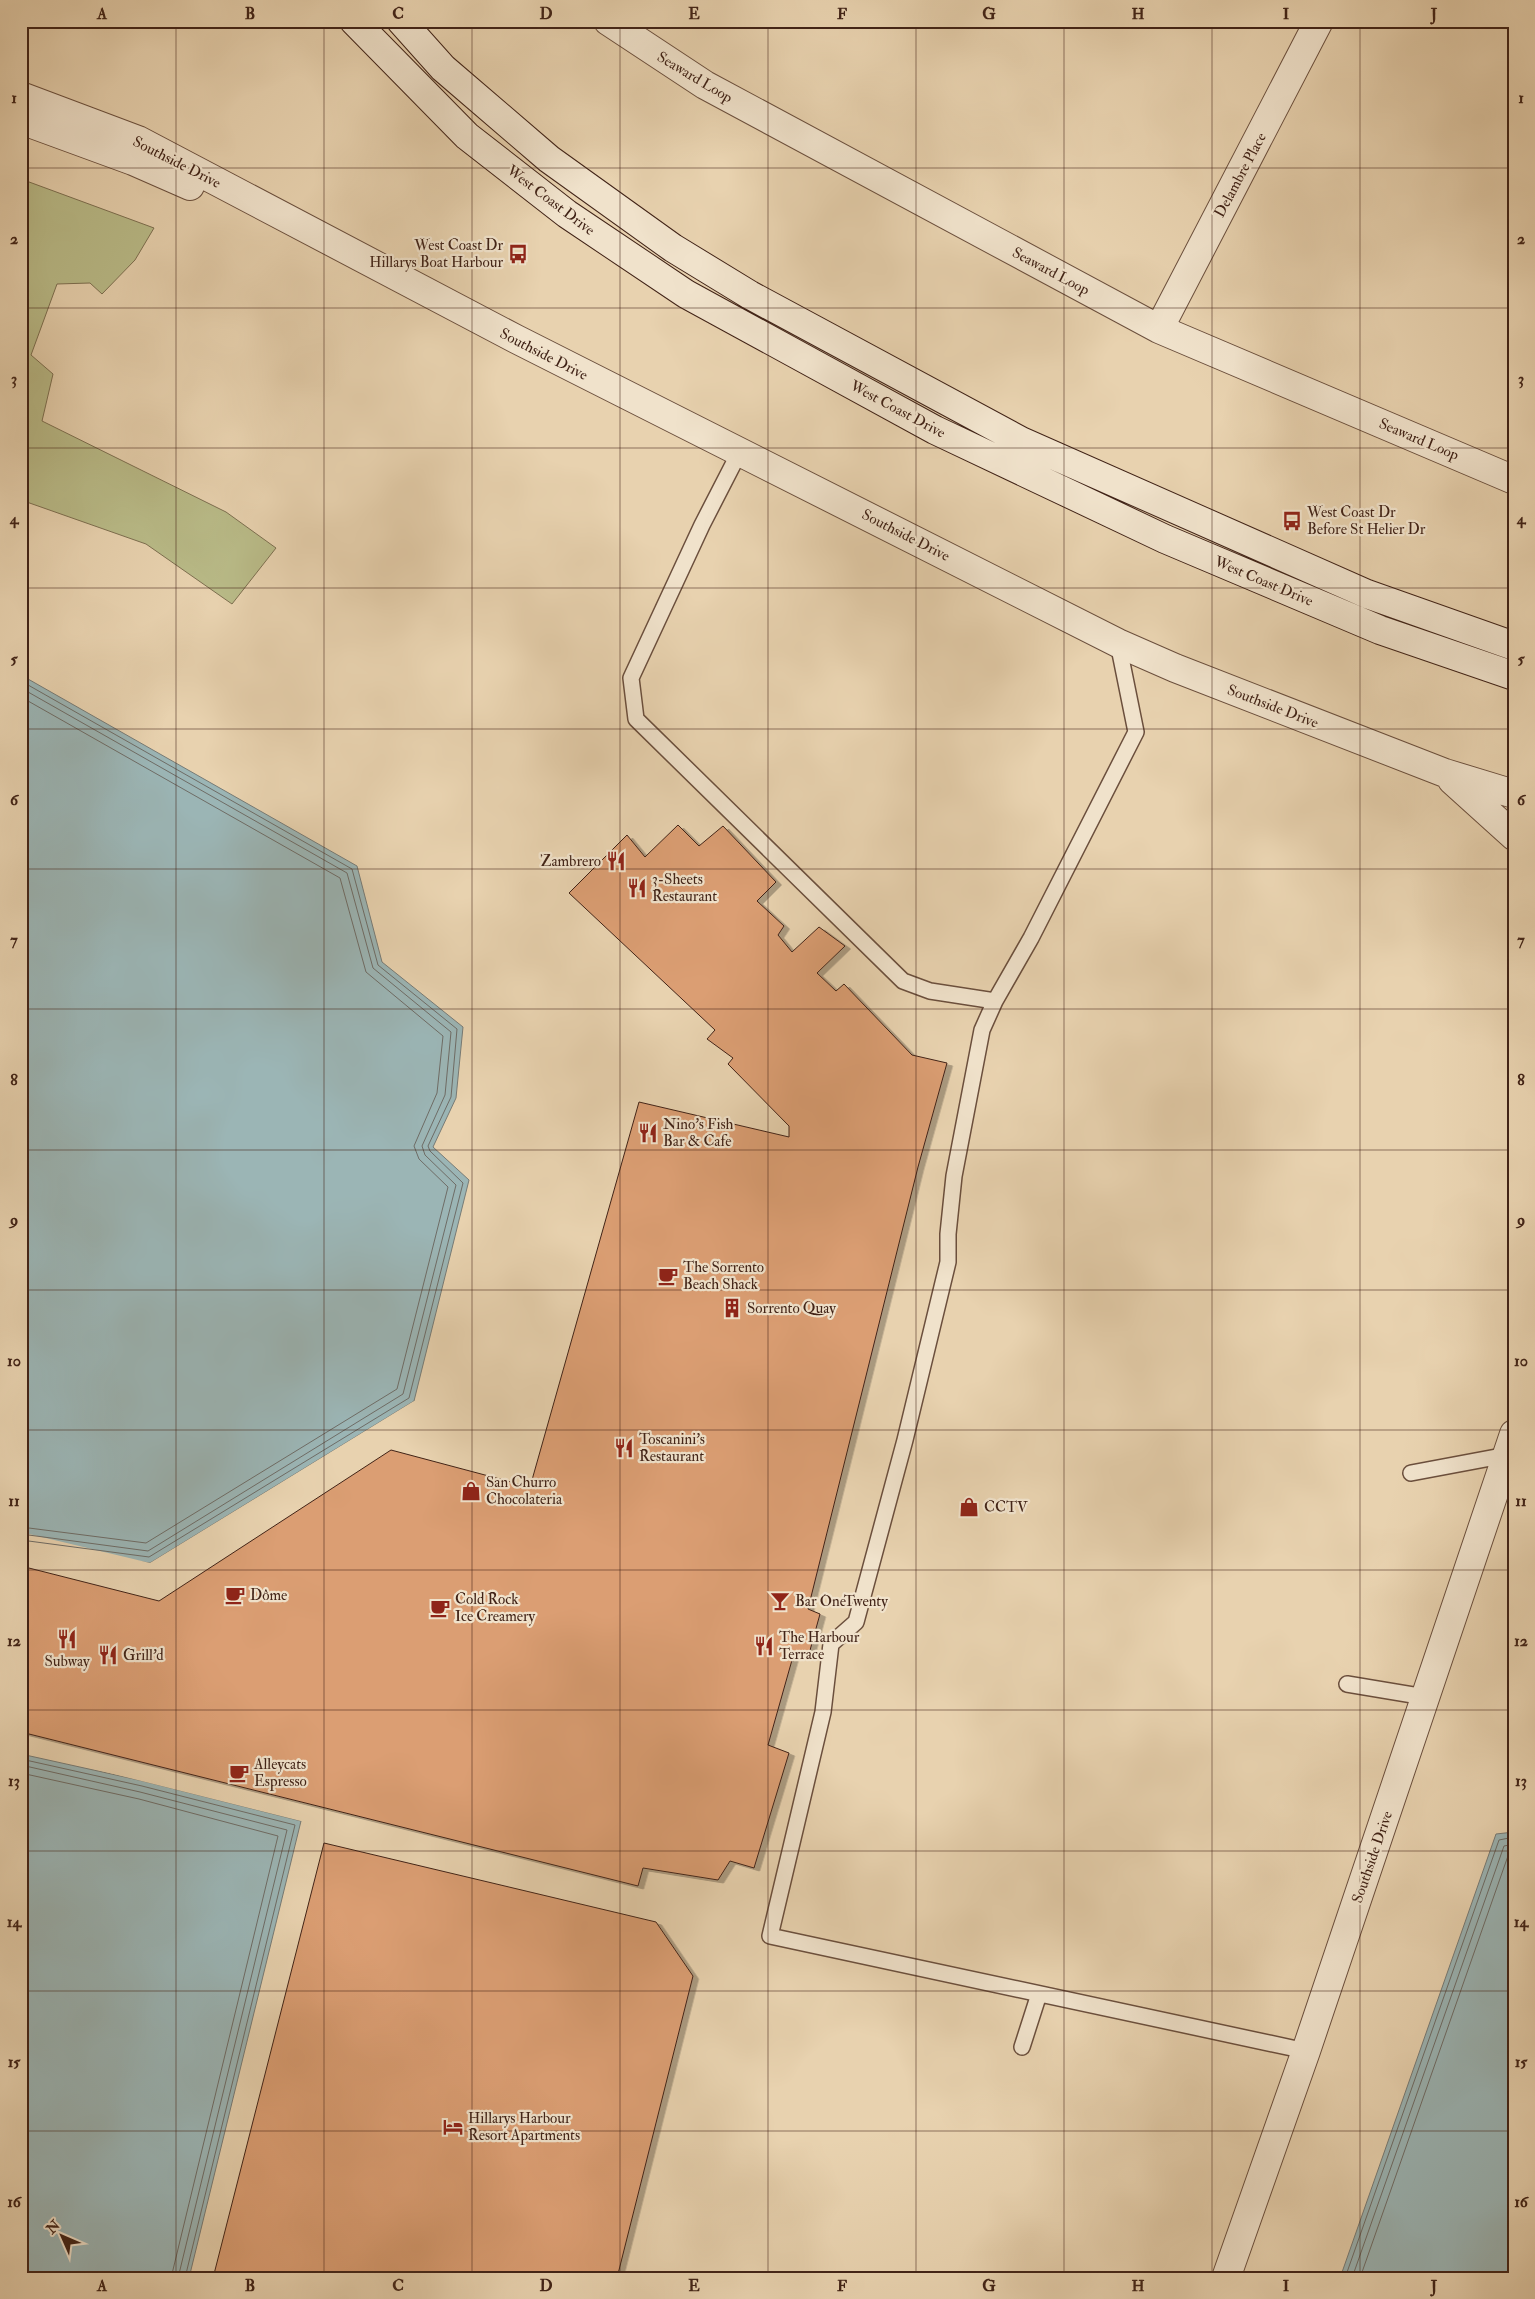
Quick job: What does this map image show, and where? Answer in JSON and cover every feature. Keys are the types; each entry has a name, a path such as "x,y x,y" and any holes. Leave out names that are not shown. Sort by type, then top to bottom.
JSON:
{"street":[{"name":"West Coast Drive","path":"354,21 466,136 567,214 686,294 935,430 1165,539 1380,630 1514,676"},
{"name":"West Coast Drive","path":"401,21 443,68 550,159 673,248 750,295 1022,441 1367,594 1514,646"},
{"name":"Seaward Loop","path":"608,21 705,85 1159,329 1514,480"},
{"name":"Delambre Place","path":"1159,329 1319,21"},
{"name":"Southside Drive","path":"21,96 138,140 380,269 1118,643 1175,668 1445,773 1514,794"},
{"name":"Southside Drive","path":"21,120 133,161 380,269"},
{"name":"Southside Drive","path":"1445,773 1514,836"},
{"name":"Southside Drive","path":"1226,2278 1306,2051 1510,1444"}],"lane":[{"path":"740,452 702,525 631,678 636,719 902,981 930,991 995,1001"},
{"path":"1118,643 1136,732 1031,938 995,1001 982,1030 954,1176 948,1234 948,1262 905,1440 856,1622 831,1644 823,1712 770,1936 1306,2051"},
{"path":"1411,1473 1510,1444"},
{"path":"1347,1684 1426,1697"},
{"path":"1022,2047 1039,1994"}],"green space":[{"path":"21,179 154,228 135,260 102,294 90,283 57,284 31,355 53,374 42,421 226,512 276,548 232,604 146,544 21,500"}],"water":[{"path":"21,675 357,866 382,962 463,1027 456,1098 433,1147 469,1180 414,1401 150,1563 21,1545"},
{"path":"21,1754 143,1781 301,1821 189,2278 21,2278"},
{"path":"1514,1832 1514,2278 1340,2278 1496,1834"}],"pier":[{"path":"414,1401 413,1404 151,1565 21,1548 21,1532 150,1563"},
{"path":"34,1754 144,1778 302,1818 301,1821"}],"building":[{"name":"Sorrento Quay","path":"678,825 699,846 723,826 776,882 757,901 784,926 778,935 792,952 819,927 845,946 817,973 836,991 844,984 912,1055 947,1063 918,1167 808,1609 820,1614 809,1654 794,1653 768,1745 789,1753 754,1868 730,1861 718,1880 643,1868 638,1886 21,1732 21,1566 159,1601 391,1450 530,1487 639,1102 789,1137 789,1126 728,1064 733,1058 707,1039 715,1030 569,893 627,835 645,857"},
{"name":"Hillarys Harbour Resort Apartments","path":"324,1843 656,1922 693,1976 617,2278 213,2278"}],"place":[{"name":"West Coast Dr Hillarys Boat Harbour","path":"518,254"},
{"name":"West Coast Dr Before St Helier Dr","path":"1292,521"},
{"name":"Zambrero","path":"616,861"},
{"name":"3-Sheets Restaurant","path":"637,888"},
{"name":"Nino's Fish Bar & Cafe","path":"648,1133"},
{"name":"The Sorrento Beach Shack","path":"668,1276"},
{"name":"Sorrento Quay","path":"732,1308"},
{"name":"Toscanini’s Restaurant","path":"624,1448"},
{"name":"San Churro Chocolateria","path":"471,1491"},
{"name":"CCTV","path":"969,1507"},
{"name":"Dôme","path":"235,1595"},
{"name":"Bar OneTwenty","path":"780,1601"},
{"name":"Cold Rock Ice Creamery","path":"440,1608"},
{"name":"Subway","path":"67,1639"},
{"name":"The Harbour Terrace","path":"764,1646"},
{"name":"Grill'd","path":"108,1655"},
{"name":"Alleycats Espresso","path":"239,1773"},
{"name":"Hillarys Harbour Resort Apartments","path":"453,2127"}]}
